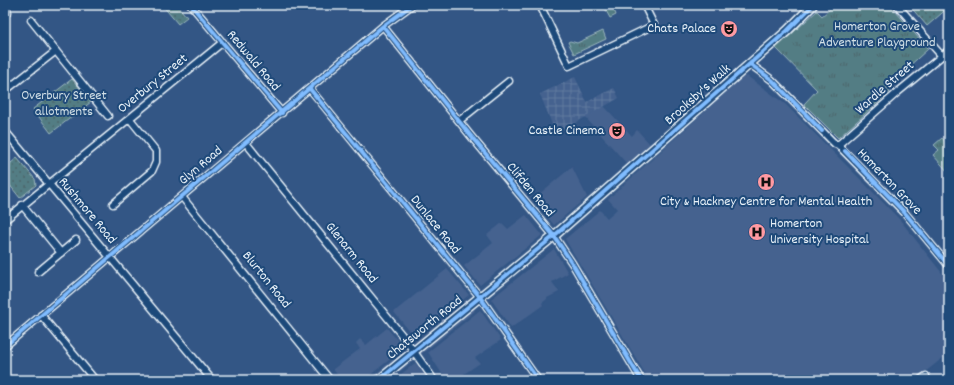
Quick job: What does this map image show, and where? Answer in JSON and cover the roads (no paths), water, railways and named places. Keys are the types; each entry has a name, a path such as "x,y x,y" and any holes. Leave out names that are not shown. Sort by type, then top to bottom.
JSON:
{"street":[{"name":"Redwald Road","path":"192,5 282,113"},
{"name":"Glyn Road","path":"5,346 383,26 412,5"},
{"path":"540,5 569,66 654,25 644,5"},
{"name":"Brooksby's Walk","path":"596,200 750,64 814,5"},
{"path":"897,5 941,56"},
{"path":"31,20 108,116"},
{"name":"Clifden Road","path":"383,26 554,236 576,269 641,380"},
{"name":"Overbury Street","path":"5,220 223,42"},
{"name":"Wardle Street","path":"838,145 898,92 949,50"},
{"path":"5,91 56,51"},
{"name":"Homerton Grove","path":"750,64 772,80 835,144 838,145 896,202 949,266"},
{"path":"460,121 509,81"},
{"name":"Dunlace Road","path":"310,89 480,298 538,380"},
{"path":"113,204 152,171 156,162 156,151 130,119"},
{"name":"Rushmore Road","path":"5,130 48,184 212,380"},
{"name":"Glenarm Road","path":"246,143 414,351 434,380"},
{"name":"Blurton Road","path":"182,197 330,380"},
{"name":"Chatsworth Road","path":"379,380 480,298 596,200"},
{"path":"22,205 61,252"},
{"path":"38,272 76,240"},
{"path":"41,315 95,380"}],"place":[{"name":"Chats Palace","path":"729,29"},
{"name":"Castle Cinema","path":"617,131"},
{"name":"City & Hackney Centre for Mental Health","path":"766,182"},
{"name":"Homerton University Hospital","path":"757,232"}],"park label":[{"name":"Homerton Grove Adventure Playground","path":"877,36"},
{"name":"Overbury Street allotments","path":"64,104"}]}
